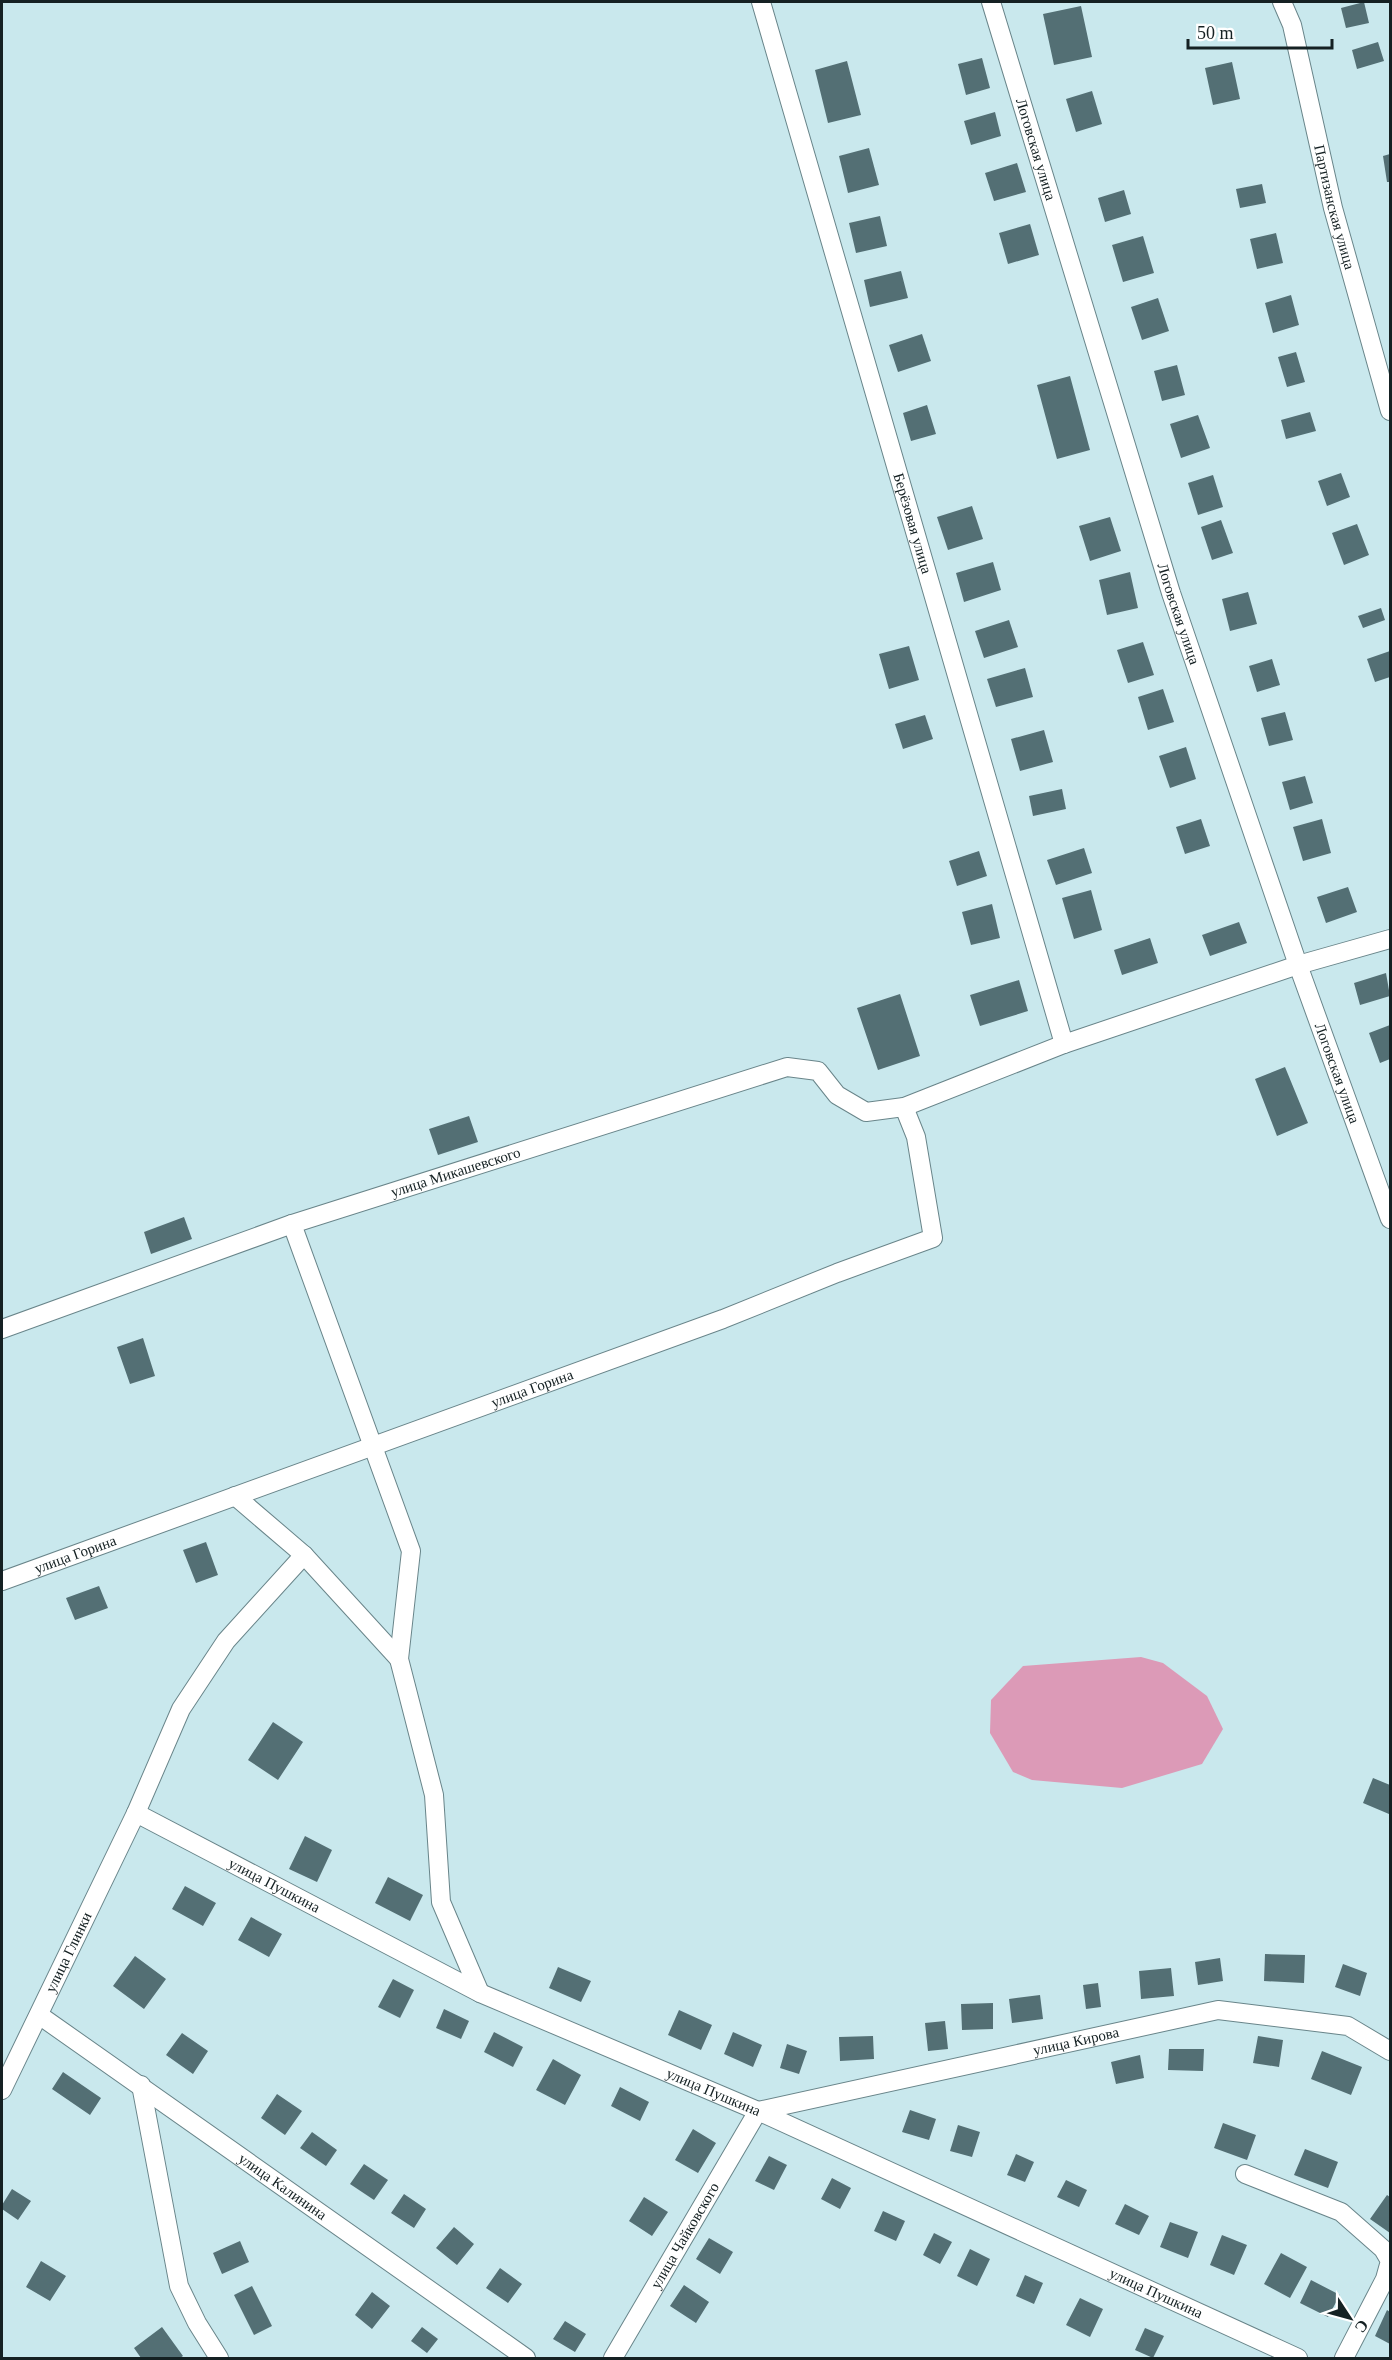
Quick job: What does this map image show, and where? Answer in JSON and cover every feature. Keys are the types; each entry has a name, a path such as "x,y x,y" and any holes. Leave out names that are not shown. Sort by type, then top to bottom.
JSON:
{"street":[{"name":"Берёзовая улица","path":"761,2 1064,1044"},
{"name":"Логовская улица","path":"991,2 1172,593 1298,965 1390,1219"},
{"name":"Партизанская улица","path":"1282,2 1292,26 1333,208 1390,411"},
{"name":"улица Микашевского","path":"2,1329 292,1224 787,1066 818,1071 837,1095 867,1112 904,1107 1064,1044 1298,965 1390,939"},
{"name":"улица Горина","path":"2,1581 723,1319 837,1273 933,1238 916,1137 904,1107"},
{"path":"292,1224 411,1551 399,1659 434,1795 441,1902 480,1993"},
{"path":"235,1497 304,1555 399,1659"},
{"name":"улица Глинки","path":"2,2090 136,1813 181,1709 226,1641 304,1555"},
{"name":"улица Пушкина","path":"136,1813 480,1993 758,2111 1298,2358"},
{"name":"улица Кирова","path":"758,2111 1218,2010 1348,2026 1390,2051"},
{"name":"улица Калинина","path":"39,2015 526,2358"},
{"path":"141,2085 179,2286 197,2323 219,2358"},
{"name":"улица Чайковского","path":"613,2358 758,2111"},
{"path":"1245,2174 1341,2212 1383,2249 1390,2261 1385,2279 1344,2358"}],"shaded area":[{"path":"1141,1657 1163,1663 1207,1696 1223,1729 1202,1764 1122,1788 1032,1780 1013,1772 990,1733 991,1700 1023,1666"}],"building":[{"path":"1364,2 1369,23 1346,28 1341,8"},
{"path":"1081,6 1092,57 1054,65 1043,14"},
{"path":"1378,42 1384,61 1357,69 1352,50"},
{"path":"982,58 990,88 966,95 958,64"},
{"path":"847,61 861,115 828,123 815,70"},
{"path":"1232,62 1240,99 1213,105 1205,68"},
{"path":"1092,91 1102,124 1076,132 1066,99"},
{"path":"995,112 1001,136 971,145 964,121"},
{"path":"869,148 879,185 848,193 839,156"},
{"path":"1390,154 1390,182 1387,182 1383,156"},
{"path":"1017,163 1026,192 994,201 985,173"},
{"path":"1262,184 1266,203 1240,208 1236,189"},
{"path":"1124,190 1131,214 1105,222 1098,198"},
{"path":"880,216 887,246 856,253 849,223"},
{"path":"1030,224 1039,255 1008,264 999,233"},
{"path":"1276,233 1283,263 1257,269 1250,239"},
{"path":"1143,236 1154,273 1123,282 1112,245"},
{"path":"901,271 908,298 870,307 864,280"},
{"path":"1291,295 1299,325 1273,333 1265,303"},
{"path":"1158,298 1169,331 1142,340 1131,307"},
{"path":"922,334 931,361 898,372 889,345"},
{"path":"1296,352 1305,382 1287,387 1278,357"},
{"path":"1177,365 1185,395 1162,401 1154,371"},
{"path":"1070,376 1090,450 1057,459 1037,385"},
{"path":"927,405 936,434 911,441 903,413"},
{"path":"1310,412 1316,431 1286,439 1281,420"},
{"path":"1198,415 1210,448 1181,458 1170,424"},
{"path":"1341,473 1350,497 1327,506 1318,481"},
{"path":"1213,475 1223,507 1198,515 1188,483"},
{"path":"972,506 983,539 948,550 937,517"},
{"path":"1110,517 1121,551 1090,561 1079,526"},
{"path":"1221,520 1233,553 1212,560 1201,527"},
{"path":"1357,524 1369,555 1344,565 1332,533"},
{"path":"993,562 1001,590 964,602 956,573"},
{"path":"1130,572 1138,608 1107,615 1099,580"},
{"path":"1248,592 1257,624 1230,631 1222,599"},
{"path":"1381,608 1385,620 1363,628 1358,616"},
{"path":"1009,620 1018,647 984,658 975,631"},
{"path":"1143,642 1154,675 1128,683 1117,650"},
{"path":"909,646 919,680 889,689 879,654"},
{"path":"1390,651 1390,677 1375,682 1367,659"},
{"path":"1272,659 1280,685 1257,692 1249,666"},
{"path":"1025,668 1033,697 996,707 987,679"},
{"path":"1163,689 1174,722 1148,730 1138,697"},
{"path":"1285,712 1293,740 1269,746 1261,718"},
{"path":"925,715 933,739 903,749 895,724"},
{"path":"1044,730 1053,762 1020,771 1011,739"},
{"path":"1186,747 1196,779 1170,788 1159,756"},
{"path":"1305,776 1313,803 1290,810 1282,782"},
{"path":"1062,789 1066,809 1033,816 1029,796"},
{"path":"1201,819 1210,846 1185,854 1176,827"},
{"path":"1322,819 1331,853 1303,861 1293,827"},
{"path":"1084,848 1092,873 1056,885 1047,860"},
{"path":"979,851 987,876 957,886 949,861"},
{"path":"1348,887 1357,912 1326,923 1317,897"},
{"path":"1091,890 1102,930 1074,939 1062,898"},
{"path":"992,904 1000,938 971,945 962,912"},
{"path":"1239,922 1247,943 1210,956 1202,935"},
{"path":"1150,938 1158,963 1122,975 1114,950"},
{"path":"1386,973 1390,996 1360,1005 1354,983"},
{"path":"1019,980 1028,1011 980,1026 970,995"},
{"path":"900,994 920,1056 878,1070 857,1008"},
{"path":"1390,1025 1390,1059 1380,1063 1369,1033"},
{"path":"1285,1067 1308,1123 1277,1136 1255,1079"},
{"path":"469,1116 478,1142 438,1155 429,1129"},
{"path":"184,1217 192,1239 151,1254 144,1232"},
{"path":"143,1338 155,1376 130,1384 117,1347"},
{"path":"206,1542 218,1575 196,1583 183,1550"},
{"path":"99,1586 108,1608 75,1620 66,1598"},
{"path":"273,1722 303,1742 278,1780 248,1760"},
{"path":"1373,1778 1390,1785 1389,1814 1363,1803"},
{"path":"305,1836 332,1850 317,1882 289,1869"},
{"path":"388,1877 423,1895 410,1921 375,1903"},
{"path":"185,1886 216,1903 203,1926 172,1909"},
{"path":"251,1917 282,1934 269,1957 238,1940"},
{"path":"1265,1954 1305,1955 1304,1983 1264,1981"},
{"path":"135,1956 166,1979 144,2009 113,1986"},
{"path":"1220,1958 1223,1981 1198,1985 1195,1962"},
{"path":"1343,1964 1367,1973 1360,1996 1335,1987"},
{"path":"558,1967 591,1981 581,2002 549,1988"},
{"path":"1171,1968 1174,1996 1141,1999 1139,1971"},
{"path":"393,1979 414,1990 400,2018 378,2007"},
{"path":"1098,1983 1101,2007 1086,2009 1083,1985"},
{"path":"1040,1995 1043,2019 1012,2023 1009,1999"},
{"path":"993,2003 993,2029 962,2030 961,2004"},
{"path":"444,2009 469,2021 461,2039 436,2028"},
{"path":"679,2010 712,2025 701,2050 668,2035"},
{"path":"945,2021 948,2049 928,2051 925,2023"},
{"path":"494,2032 523,2047 513,2067 484,2052"},
{"path":"733,2032 762,2045 753,2067 724,2054"},
{"path":"182,2033 208,2051 193,2074 166,2055"},
{"path":"873,2036 874,2059 840,2061 839,2037"},
{"path":"1258,2036 1283,2040 1279,2067 1253,2063"},
{"path":"787,2044 807,2051 799,2074 780,2068"},
{"path":"1169,2049 1204,2049 1203,2071 1168,2070"},
{"path":"1322,2051 1362,2067 1351,2095 1311,2079"},
{"path":"1140,2055 1144,2078 1116,2084 1111,2062"},
{"path":"553,2059 581,2075 565,2105 536,2090"},
{"path":"63,2072 101,2098 90,2115 52,2089"},
{"path":"620,2087 649,2102 640,2121 611,2106"},
{"path":"277,2094 302,2111 285,2135 261,2118"},
{"path":"910,2110 936,2119 929,2140 902,2132"},
{"path":"1223,2123 1256,2135 1247,2160 1214,2148"},
{"path":"958,2125 980,2132 972,2157 950,2151"},
{"path":"693,2129 716,2143 698,2173 675,2160"},
{"path":"312,2132 337,2150 326,2166 300,2148"},
{"path":"1305,2149 1338,2162 1328,2188 1294,2175"},
{"path":"1016,2154 1034,2162 1025,2182 1007,2175"},
{"path":"769,2156 787,2165 774,2190 755,2181"},
{"path":"364,2164 388,2180 374,2200 350,2184"},
{"path":"832,2178 851,2188 840,2209 821,2199"},
{"path":"1066,2180 1087,2190 1079,2207 1057,2197"},
{"path":"12,2189 31,2201 18,2220 2,2209"},
{"path":"404,2194 426,2209 414,2228 391,2213"},
{"path":"1387,2195 1390,2197 1390,2233 1370,2219"},
{"path":"644,2197 668,2212 652,2236 629,2221"},
{"path":"1125,2204 1149,2216 1139,2235 1115,2224"},
{"path":"883,2211 905,2221 896,2241 874,2231"},
{"path":"1170,2222 1198,2232 1188,2258 1160,2247"},
{"path":"454,2227 474,2244 457,2265 436,2248"},
{"path":"934,2233 952,2242 940,2264 923,2255"},
{"path":"1222,2235 1247,2245 1234,2275 1210,2265"},
{"path":"709,2238 733,2252 720,2274 696,2259"},
{"path":"240,2241 249,2262 222,2274 213,2253"},
{"path":"970,2249 990,2259 977,2286 957,2276"},
{"path":"1281,2253 1307,2267 1290,2298 1264,2284"},
{"path":"41,2261 66,2276 50,2301 26,2287"},
{"path":"500,2268 522,2284 508,2303 486,2288"},
{"path":"1025,2275 1043,2283 1034,2304 1016,2296"},
{"path":"1311,2280 1340,2295 1328,2317 1300,2303"},
{"path":"684,2285 709,2302 696,2323 670,2306"},
{"path":"252,2286 272,2326 254,2335 234,2295"},
{"path":"372,2292 390,2306 372,2329 355,2315"},
{"path":"1080,2298 1103,2309 1090,2337 1066,2325"},
{"path":"1387,2310 1390,2312 1390,2344 1375,2336"},
{"path":"565,2321 586,2334 575,2352 553,2339"},
{"path":"162,2327 183,2356 180,2358 141,2358 134,2348"},
{"path":"422,2327 438,2339 427,2353 411,2341"},
{"path":"1145,2328 1164,2336 1153,2358 1135,2350"}]}
